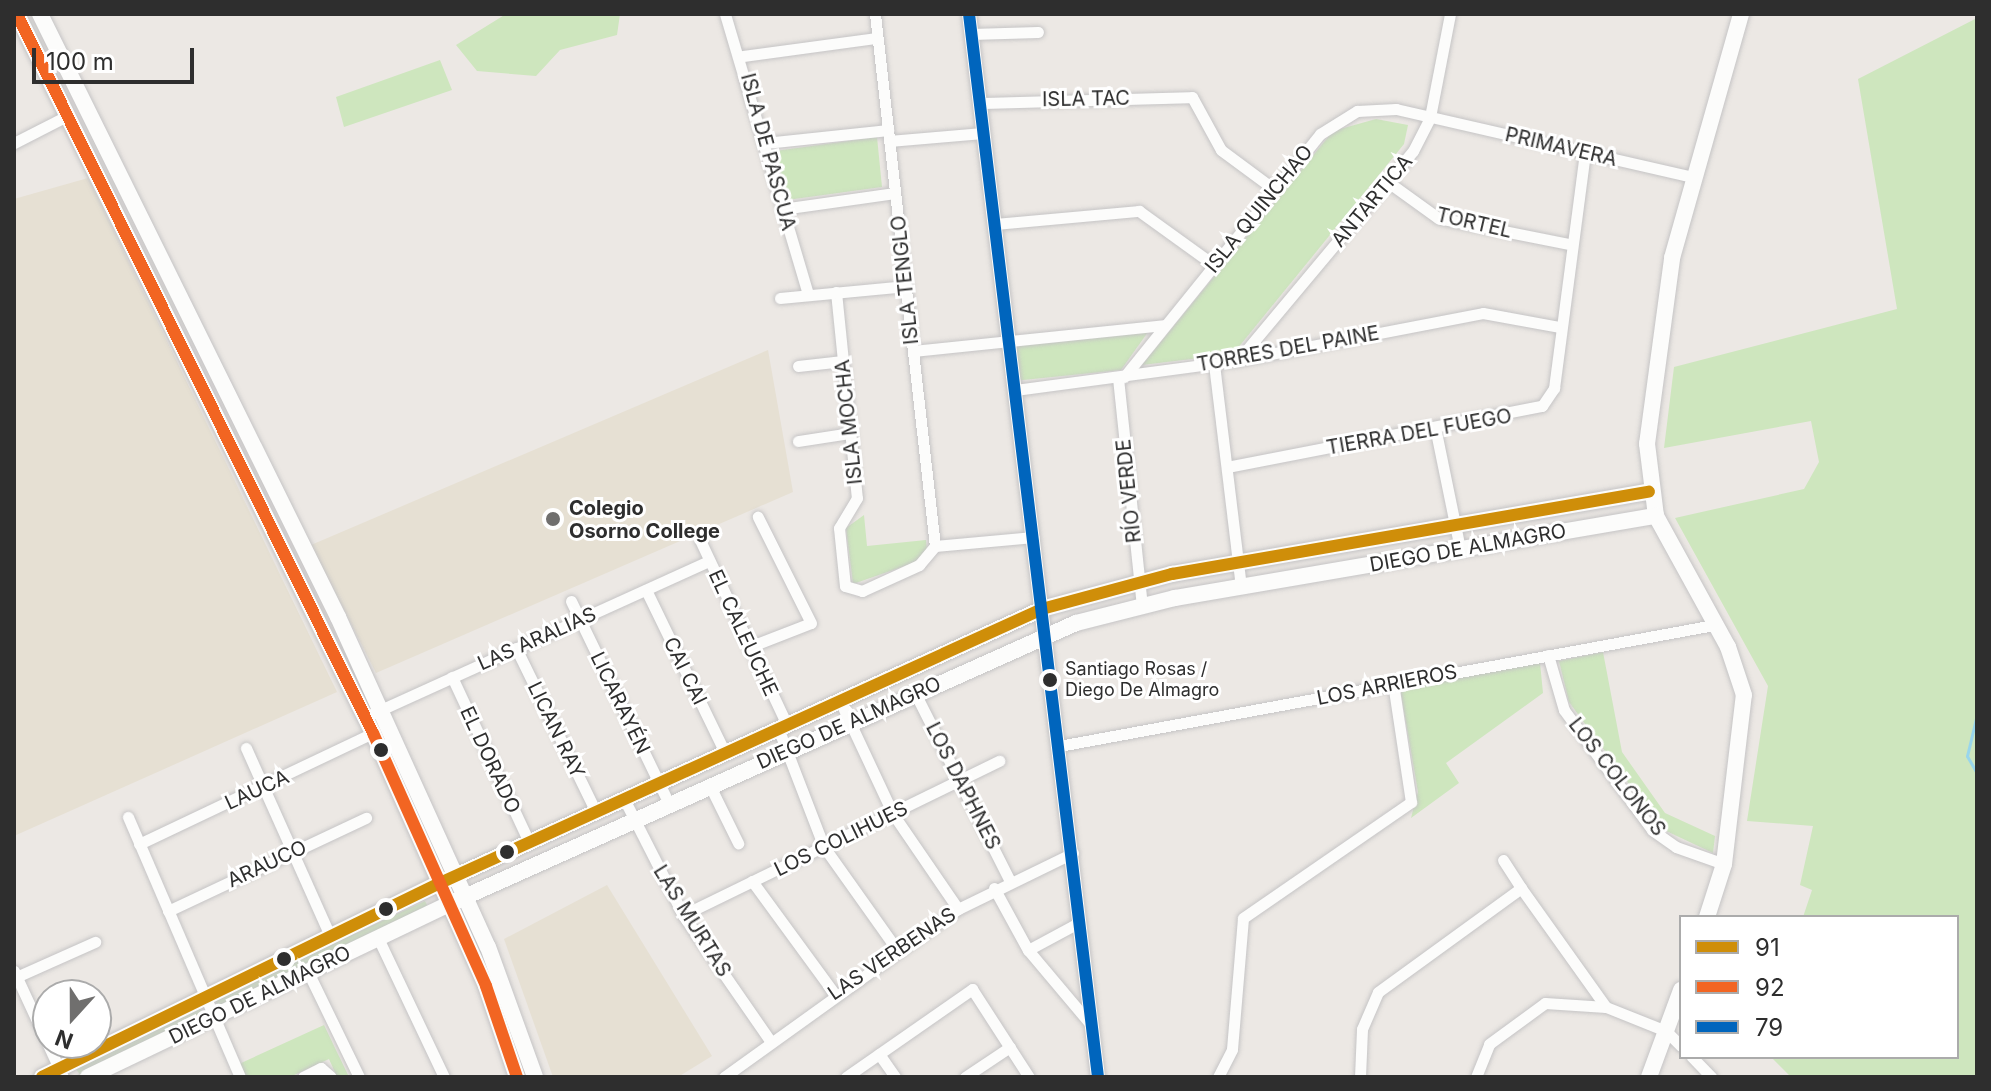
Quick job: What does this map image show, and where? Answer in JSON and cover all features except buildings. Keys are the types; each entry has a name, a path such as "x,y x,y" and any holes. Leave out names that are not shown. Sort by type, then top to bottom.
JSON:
{"main road":[{"path":"17,14 90,162 249,460 338,617 465,897 535,1077"},
{"path":"40,14 373,733 449,904 517,1077"},
{"path":"1708,915 1724,864 1745,707 1734,659 1656,516 1649,492 1648,430 1666,290 1693,177 1741,14"},
{"path":"90,162 109,158"},
{"name":"DIEGO DE ALMAGRO","path":"112,1043 440,883 1042,609 1139,581 1649,492"},
{"name":"DIEGO DE ALMAGRO","path":"88,1077 449,904 1046,634 1142,605 1656,516"},
{"path":"321,624 338,617"},
{"path":"1649,1077 1679,995"},
{"name":"DIEGO DE ALMAGRO","path":"42,1077 61,1073 84,1059"},
{"path":"108,1059 112,1066"}],"street":[{"name":"ISLA DE PASCUA","path":"725,14 743,56 782,209 807,291"},
{"name":"ISLA TENGLO","path":"875,14 935,546"},
{"path":"969,14 1098,1077"},
{"name":"ANTARTICA","path":"1239,360 1388,182 1430,117 1450,14"},
{"path":"971,34 1038,32"},
{"path":"743,56 877,38"},
{"name":"ISLA TAC","path":"980,103 1192,97 1221,150 1275,190"},
{"name":"ISLA QUINCHAO","path":"1121,377 1320,134 1349,114 1379,107 1430,117"},
{"path":"14,143 67,116"},
{"name":"PRIMAVERA","path":"1430,117 1693,177"},
{"path":"765,143 983,133"},
{"name":"TIERRA DEL FUEGO","path":"1227,467 1542,406 1554,388 1569,244 1585,152"},
{"name":"TORTEL","path":"1388,182 1438,218 1569,244"},
{"path":"782,209 895,193"},
{"path":"995,224 1139,211 1214,265"},
{"path":"780,298 807,291 836,292 906,286"},
{"name":"ISLA MOCHA","path":"836,292 857,502 839,528 850,591 919,565 935,546"},
{"name":"TORRES DEL PAINE","path":"1015,390 1239,360 1483,313 1559,327"},
{"path":"913,351 1164,325"},
{"path":"798,366 843,361"},
{"path":"1214,364 1241,587"},
{"name":"RÍO VERDE","path":"1121,377 1142,605"},
{"path":"1435,427 1460,549"},
{"path":"798,441 850,433"},
{"path":"749,647 811,623 758,517"},
{"path":"935,546 1034,537"},
{"name":"EL CALEUCHE","path":"700,540 783,726 787,751 824,847 898,951"},
{"name":"LAS ARALIAS","path":"365,717 709,561"},
{"name":"CAI CAI","path":"646,590 725,753"},
{"name":"LICARAYÉN","path":"571,601 669,804"},
{"name":"LOS ARRIEROS","path":"1059,746 1714,625"},
{"name":"LICAN RAY","path":"516,648 596,812"},
{"name":"LOS COLONOS","path":"1548,655 1560,702 1652,830 1724,864"},
{"name":"EL DORADO","path":"452,677 529,842"},
{"path":"1218,1077 1232,1049 1243,918 1409,806 1393,683"},
{"name":"LOS DAPHNES","path":"915,693 962,780 1009,879"},
{"path":"840,701 893,814 958,909"},
{"name":"LAUCA","path":"139,844 373,733"},
{"path":"246,748 330,936"},
{"name":"LOS COLIHUES","path":"683,915 999,761"},
{"path":"710,786 738,843"},
{"name":"LAS MURTAS","path":"624,799 683,915 769,1039"},
{"path":"128,817 240,1077"},
{"name":"ARAUCO","path":"168,911 366,818"},
{"name":"LAS VERBENAS","path":"726,1076 769,1039 958,909 1009,879 1073,853"},
{"path":"1503,860 1606,1007"},
{"path":"752,881 834,993"},
{"path":"994,888 1028,950 1092,1026"},
{"path":"1360,1077 1362,1029 1378,992 1521,888"},
{"path":"1028,950 1080,922"},
{"path":"378,938 444,1077"},
{"path":"61,1073 15,975 95,942"},
{"path":"308,972 359,1077"},
{"path":"846,1077 972,989 1029,1077"},
{"path":"1476,1077 1489,1044 1545,1003 1606,1007 1666,1031 1679,1044"},
{"path":"965,1077 1010,1047"},
{"path":"879,1054 895,1077"},
{"path":"1694,1059 1711,1077"},
{"path":"303,1077 321,1068 331,1077"}],"shaded area":[{"path":"88,178 337,692 14,836 14,199"},
{"name":"Colegio Osorno College","path":"768,350 793,492 376,673 311,545"},
{"path":"607,885 712,1056 678,1077 553,1077 504,939"}],"green space":[{"path":"506,14 620,14 617,35 560,50 536,76 477,71 456,45"},
{"path":"1977,18 1977,1077 1791,1077 1773,1059 1959,1059 1959,915 1804,915 1812,890 1800,885 1813,826 1747,821 1768,686 1675,518 1804,489 1819,462 1811,421 1664,448 1674,367 1897,309 1858,79"},
{"path":"440,60 452,90 344,127 336,97"},
{"path":"1376,119 1408,125 1404,144 1233,354 1142,365 1333,131"},
{"path":"877,137 882,187 787,200 775,151"},
{"path":"1148,332 1121,370 1014,381 1010,345"},
{"path":"864,515 867,546 926,540 927,551 919,561 853,584 846,528"},
{"path":"1603,652 1622,752 1665,813 1715,836 1713,853 1662,829 1569,702 1559,661"},
{"path":"1540,663 1543,693 1446,763 1459,783 1411,818 1418,792 1400,688"},
{"path":"425,901 428,907 220,1008 214,999"},
{"path":"200,1008 204,1017 82,1077 75,1068 94,1059 112,1059 112,1050"},
{"path":"324,1025 349,1077 337,1077 329,1059 290,1077 245,1077 239,1064"}],"waterway":[{"path":"1977,714 1967,756 1977,773"}],"transit line":[{"name":"92","path":"17,14 373,733 486,986 517,1077"},
{"name":"79","path":"969,14 1098,1077"},
{"name":"91","path":"42,1077 440,883 1042,609 1172,574 1649,492"}],"place":[{"name":"Colegio Osorno College","path":"553,519"},
{"name":"Santiago Rosas / Diego De Almagro","path":"1050,680"}]}
